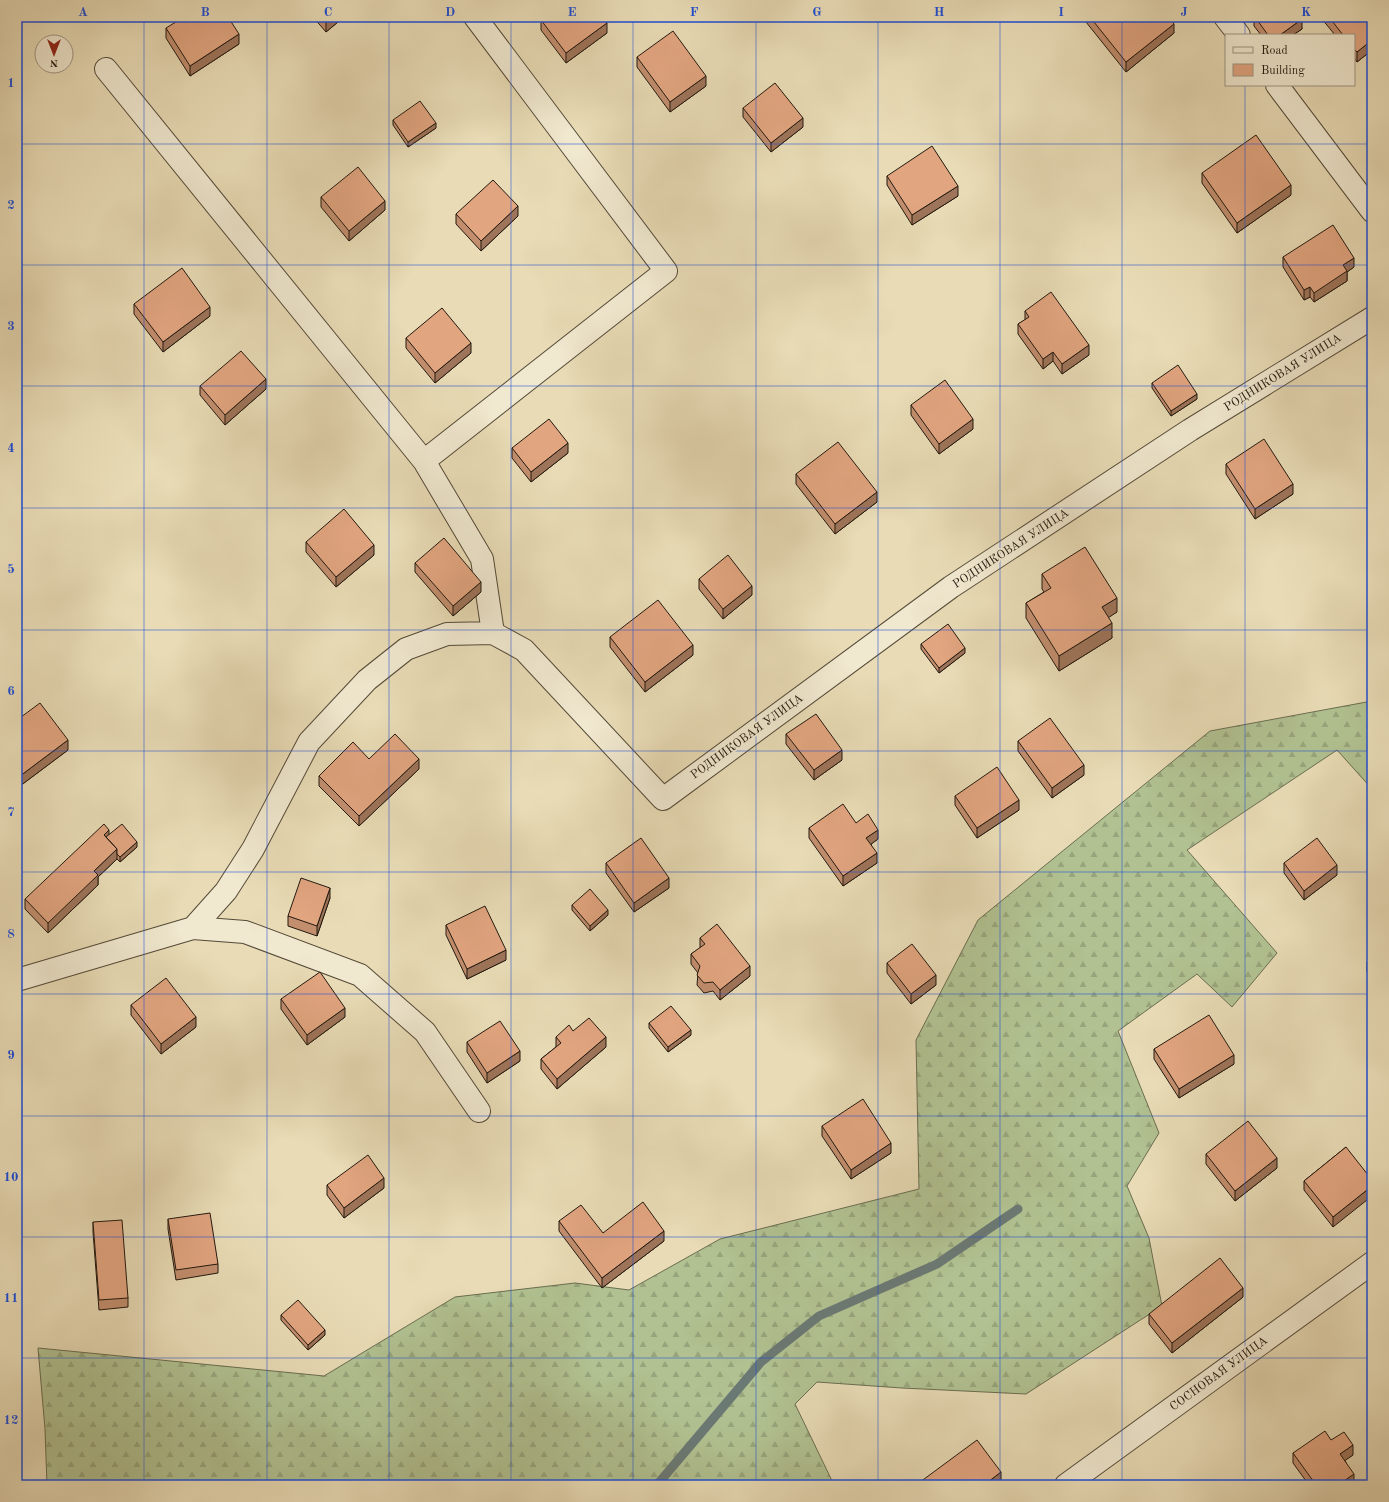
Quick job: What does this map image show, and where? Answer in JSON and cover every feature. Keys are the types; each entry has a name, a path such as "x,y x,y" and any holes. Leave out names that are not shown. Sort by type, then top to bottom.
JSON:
{"street":[{"path":"424,461 666,270 475,17"},
{"path":"1225,17 1238,34"},
{"path":"106,69 424,461 482,559 493,633 447,634 406,649 367,680 309,742 253,849 226,891 193,928"},
{"path":"1277,86 1372,211"},
{"name":"РОДНИКОВАЯ УЛИЦА","path":"493,633 524,650 663,799 951,587 1190,430 1372,318"},
{"path":"17,980 193,928 245,932 360,975 425,1032 479,1111"},
{"name":"СОСНОВАЯ УЛИЦА","path":"1066,1485 1372,1263"}],"green space":[{"path":"1372,701 1372,789 1337,750 1187,850 1277,953 1232,1007 1197,974 1118,1031 1159,1133 1127,1186 1149,1238 1162,1306 1026,1394 817,1382 795,1404 834,1485 47,1485 45,1429 38,1348 324,1376 455,1297 575,1283 629,1290 720,1239 919,1189 916,1040 978,920 1210,731"}],"building":[{"path":"184,17 228,17 239,34 190,66 166,28"},
{"path":"545,17 603,17 607,23 566,53 541,20"},
{"path":"1090,17 1169,17 1174,24 1126,62"},
{"path":"1255,17 1300,17 1302,19 1281,34 1267,34"},
{"path":"1329,17 1372,17 1372,40 1357,52 1355,50 1355,34 1342,34"},
{"path":"673,31 706,76 670,102 637,57"},
{"path":"775,83 803,118 771,143 743,108"},
{"path":"420,101 436,123 408,142 393,120"},
{"path":"1256,135 1291,185 1237,223 1202,173"},
{"path":"932,146 958,186 912,215 887,176"},
{"path":"358,167 385,201 349,231 321,197"},
{"path":"493,180 518,206 481,241 456,214"},
{"path":"1333,225 1354,258 1343,265 1347,271 1314,293 1310,287 1304,290 1283,257"},
{"path":"182,268 210,307 163,342 134,304"},
{"path":"1051,292 1089,345 1062,364 1053,352 1043,359 1018,324 1029,317 1025,311"},
{"path":"442,308 471,343 435,373 406,338"},
{"path":"241,351 266,379 225,415 200,386"},
{"path":"1178,365 1197,394 1171,411 1152,383"},
{"path":"945,380 973,419 939,444 911,405"},
{"path":"549,419 568,443 531,472 512,448"},
{"path":"1264,439 1293,484 1255,509 1226,464"},
{"path":"838,442 877,492 835,524 796,474"},
{"path":"344,509 374,545 336,577 306,542"},
{"path":"444,538 481,582 453,606 415,563"},
{"path":"1085,547 1117,598 1102,607 1112,623 1059,656 1026,603 1051,588 1042,574"},
{"path":"728,555 752,586 723,609 699,579"},
{"path":"658,600 693,645 645,682 610,637"},
{"path":"948,624 965,648 939,668 921,644"},
{"path":"40,703 68,740 20,776 17,773 17,720"},
{"path":"816,714 842,750 814,770 786,734"},
{"path":"1050,718 1084,765 1052,788 1018,741"},
{"path":"395,734 419,759 359,816 319,776 353,742 369,759"},
{"path":"997,767 1019,800 977,828 955,796"},
{"path":"843,804 856,823 868,814 878,830 866,838 877,853 843,876 809,828"},
{"path":"104,824 109,830 104,835 117,849 94,871 98,875 48,923 25,899"},
{"path":"122,824 137,842 120,857 117,854 117,849 106,837"},
{"path":"641,838 669,878 634,903 606,863"},
{"path":"1317,838 1337,865 1304,891 1284,863"},
{"path":"301,878 330,888 317,926 288,916"},
{"path":"590,889 608,910 590,926 572,905"},
{"path":"485,906 506,950 467,969 446,925"},
{"path":"717,924 750,966 720,990 713,982 704,983 697,975 700,966 691,954 705,944 700,938"},
{"path":"912,944 936,975 911,994 887,963"},
{"path":"1372,960 1372,972 1367,962"},
{"path":"320,972 345,1008 307,1035 281,999"},
{"path":"166,978 196,1017 161,1044 131,1005"},
{"path":"671,1006 691,1030 668,1047 649,1023"},
{"path":"1209,1015 1234,1055 1179,1089 1154,1049"},
{"path":"589,1018 606,1037 557,1079 541,1059 561,1043 556,1037 569,1025 573,1031"},
{"path":"500,1021 520,1051 487,1073 467,1042"},
{"path":"863,1099 891,1143 851,1170 822,1126"},
{"path":"1248,1121 1277,1158 1235,1191 1206,1154"},
{"path":"1346,1147 1372,1180 1372,1186 1333,1217 1304,1181"},
{"path":"368,1155 384,1178 344,1208 327,1185"},
{"path":"643,1202 664,1231 602,1278 559,1221 581,1205 603,1233"},
{"path":"210,1213 218,1264 176,1270 168,1219"},
{"path":"122,1220 128,1298 99,1300 93,1222"},
{"path":"1220,1258 1243,1288 1172,1343 1149,1314"},
{"path":"298,1300 325,1330 308,1345 281,1315"},
{"path":"1325,1431 1331,1440 1344,1432 1353,1445 1340,1454 1354,1474 1338,1485 1316,1485 1293,1453"},
{"path":"977,1440 1001,1472 984,1485 916,1485"}],"waterway":[{"path":"657,1485 761,1362 819,1316 937,1264 1018,1209"}]}
